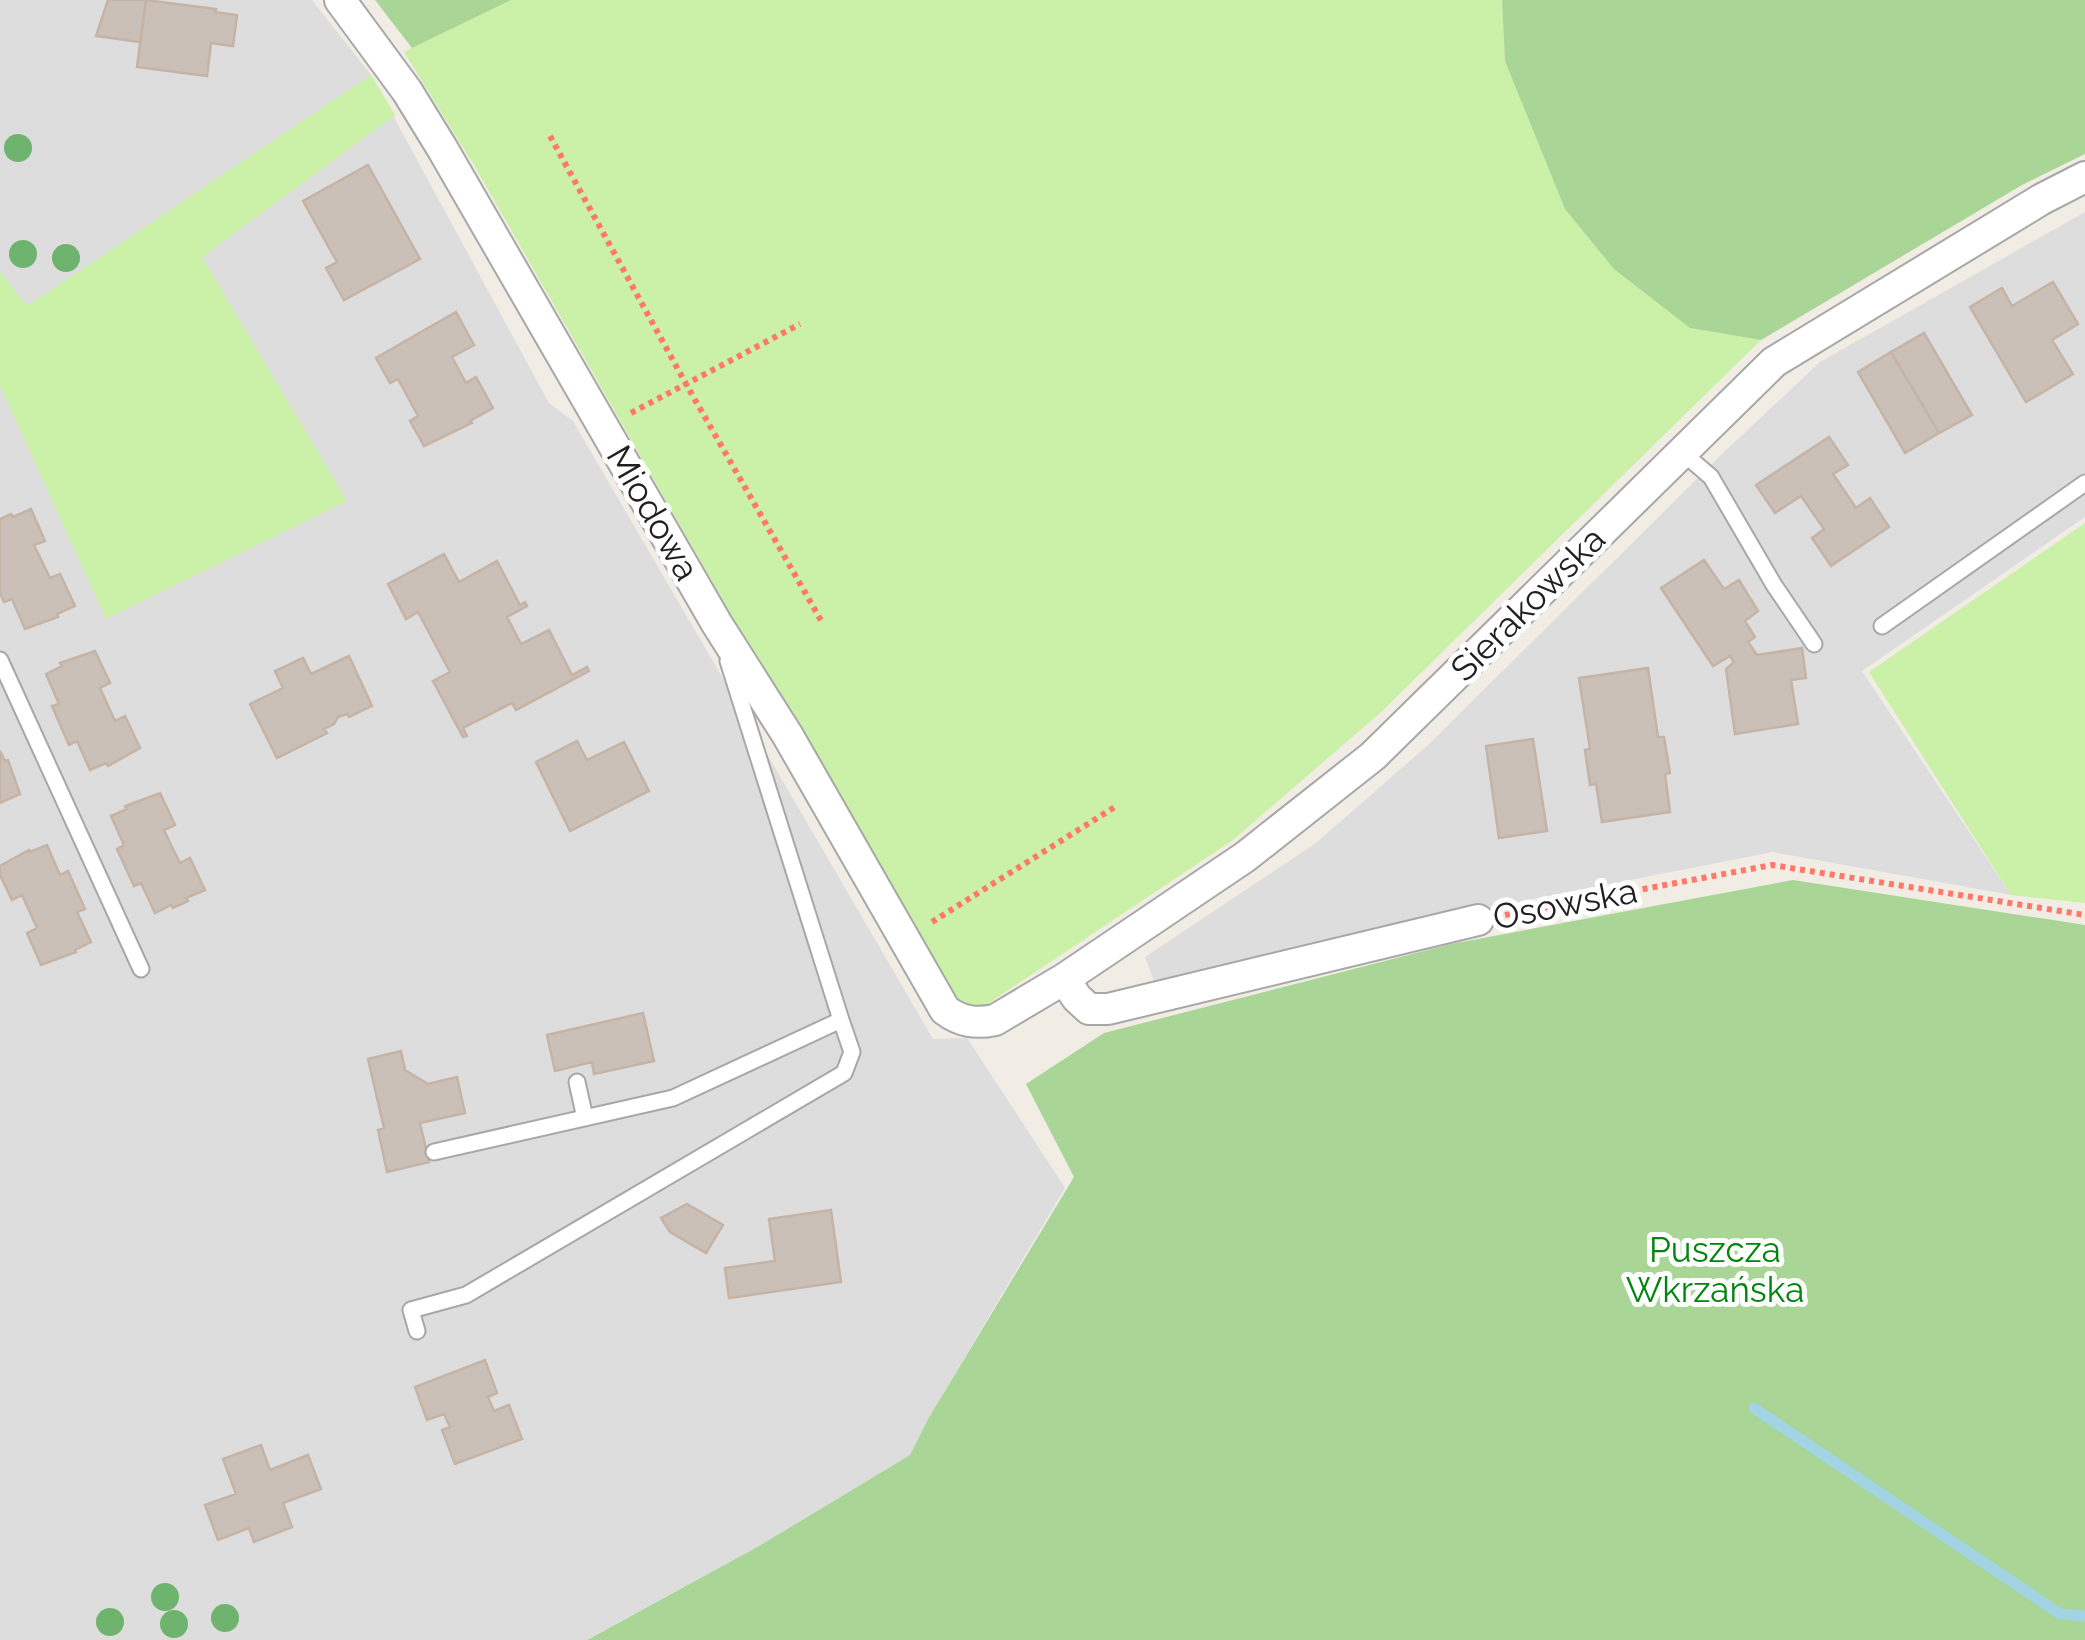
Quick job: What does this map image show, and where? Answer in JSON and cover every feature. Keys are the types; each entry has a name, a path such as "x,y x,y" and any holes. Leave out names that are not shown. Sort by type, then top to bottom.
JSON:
{"street":[{"name":"Miodowa","path":"340,0 407,91 442,148 716,624 788,736 945,1010 967,1021"},
{"name":"Sierakowska","path":"967,1021 995,1020 1064,979 1245,857 1373,756 1774,362 2042,198 2085,178"},
{"name":"Osowska","path":"1064,979 1089,1009 1108,1010 1478,920"}],"lane":[{"path":"1682,452 1711,477 1774,585 1814,644"},
{"path":"1882,626 2085,483"},
{"path":"418,1331 410,1310 466,1295 844,1073 852,1052 716,624"},
{"path":"0,660 141,969"},
{"path":"0,706 18,698"},
{"path":"434,1152 672,1098 841,1020"},
{"path":"578,1082 585,1118"}],"path":[{"path":"550,136 823,624"},
{"path":"604,428 800,324"},
{"path":"905,939 1118,805"},
{"name":"Osowska","path":"1478,920 1772,865 2085,916"}],"shaded area":[{"path":"0,0 312,0 371,75 549,403 573,421 933,1039 967,1038 1065,1188 910,1455 759,1546 586,1640 0,1640"},
{"path":"2085,212 2085,517 1862,671 2011,895 1773,852 1441,917 1155,984 1145,957 1316,843 1428,745 1820,362"}],"green space":[{"path":"375,0 511,0 412,48"},
{"path":"511,0 1502,0 1505,61 1690,328 1761,340 1379,714 1233,840 983,1007 957,1001 475,167 404,52"},
{"path":"1502,0 2085,0 2085,154 2022,185 1761,340 1690,328 1614,269 1565,209 1505,61"},
{"path":"371,75 395,115 202,257 347,501 106,619 0,386 0,272 27,306"},
{"path":"2085,523 2085,903 2011,895 1869,672"},
{"name":"Puszcza Wkrzańska","path":"1793,880 2085,925 2085,1640 587,1640 759,1546 910,1455 1074,1177 1026,1084 1104,1033 1451,944"}],"building":[{"path":"108,0 146,0 140,42 96,36"},
{"path":"146,0 237,15 233,46 211,43 207,76 137,67"},
{"path":"368,165 420,259 344,300 326,268 337,262 303,201"},
{"path":"2053,282 2078,324 2052,340 2073,374 2026,402 1970,307 2002,288 2012,306"},
{"path":"456,312 474,345 452,357 466,383 476,377 493,408 472,423 424,446 410,421 418,416 398,379 390,383 376,358"},
{"path":"1924,333 1972,415 1939,433 1891,352"},
{"path":"1891,352 1939,433 1905,453 1858,372"},
{"path":"1829,437 1848,465 1833,474 1856,508 1870,498 1889,527 1831,566 1812,538 1824,529 1801,496 1775,513 1756,485"},
{"path":"31,509 45,541 34,545 50,578 60,574 75,606 25,629 12,599 4,602 0,593 0,519"},
{"path":"444,554 459,582 497,561 520,605 525,602 527,606 507,617 521,644 549,630 572,675 587,667 589,671 516,710 512,703 463,728 467,736 463,737 433,681 450,672 418,612 406,619 388,584"},
{"path":"1704,560 1724,589 1739,580 1758,611 1745,621 1755,637 1748,642 1757,655 1802,648 1806,678 1791,680 1798,724 1735,734 1726,669 1734,662 1730,656 1713,666 1661,588"},
{"path":"95,651 110,683 100,688 115,721 125,716 140,748 108,766 106,763 90,770 77,741 69,745 52,706 59,704 46,674 62,666 60,663"},
{"path":"349,656 372,706 349,717 338,717 324,729 327,733 277,758 250,704 283,688 275,671 303,658 311,674"},
{"path":"1648,668 1658,737 1664,737 1670,773 1665,774 1670,812 1602,822 1596,784 1590,785 1585,750 1590,749 1579,678"},
{"path":"1533,739 1547,831 1499,838 1486,746"},
{"path":"577,741 587,760 624,742 649,791 570,831 536,762"},
{"path":"0,751 8,760 20,794 0,803"},
{"path":"160,793 175,825 164,830 180,863 190,858 205,890 155,913 141,883 134,886 117,849 124,845 111,816 127,809 125,806"},
{"path":"47,845 60,875 68,871 85,909 77,912 91,942 41,965 27,933 37,928 22,895 12,900 0,866"},
{"path":"643,1013 654,1061 594,1074 592,1062 555,1071 547,1035"},
{"path":"401,1051 405,1070 428,1084 457,1077 465,1113 420,1123 429,1162 387,1172 378,1130 384,1128 368,1059"},
{"path":"687,1204 723,1225 706,1253 670,1232 661,1218"},
{"path":"831,1210 841,1282 729,1298 725,1268 775,1261 769,1219"},
{"path":"485,1360 497,1393 488,1397 494,1411 509,1405 522,1439 455,1464 442,1430 450,1427 444,1414 427,1420 415,1387"},
{"path":"261,1445 270,1470 308,1455 321,1489 283,1503 292,1527 254,1542 249,1528 218,1540 205,1505 236,1494 223,1459"}],"waterway":[{"path":"1754,1408 2060,1614 2085,1616"}]}
